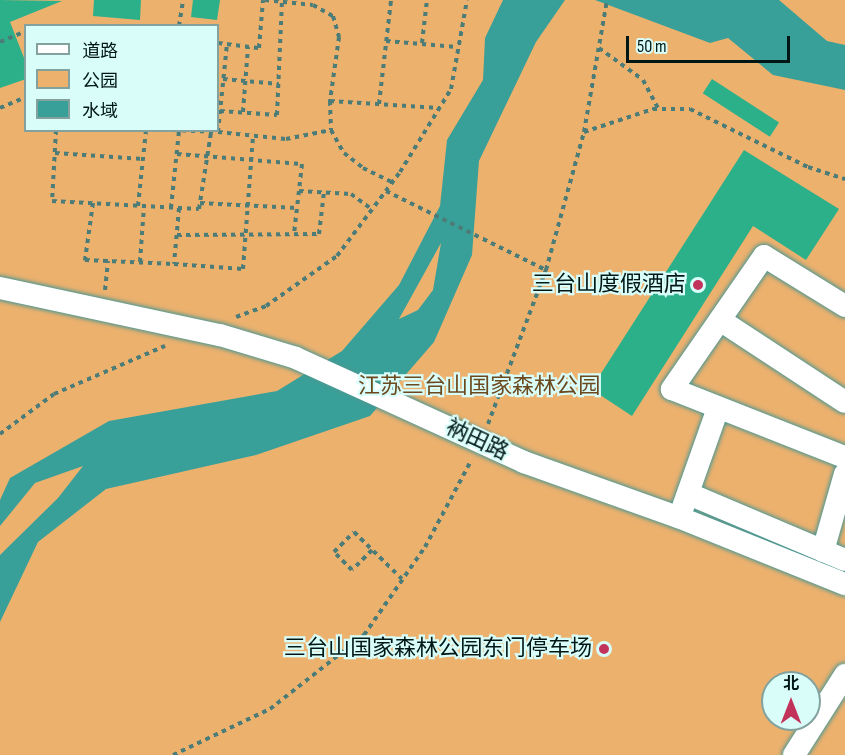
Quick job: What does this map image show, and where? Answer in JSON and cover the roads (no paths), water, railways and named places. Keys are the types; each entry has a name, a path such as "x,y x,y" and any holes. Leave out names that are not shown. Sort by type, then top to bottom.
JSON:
{"street":[{"path":"845,306 764,256 672,389 845,457"},
{"name":"衲田路","path":"0,288 202,331 296,358 524,462 678,517 845,584"},
{"path":"720,320 845,402"},
{"path":"678,517 689,494 718,408"},
{"path":"823,551 845,474"},
{"path":"689,494 845,560"},
{"path":"794,755 845,675"}],"water":[{"path":"503,0 565,0 536,42 479,161 472,255 434,342 370,416 256,455 106,489 38,542 0,622 0,555 58,498 83,466 35,483 0,526 0,500 10,478 109,421 277,391 342,351 399,285 440,206 447,140 483,80 485,38","holes":["441,243 433,290 418,310 399,319"]},
{"path":"595,0 779,0 827,41 845,45 845,90 773,75 728,38 710,43"}],"place":[{"name":"三台山度假酒店","path":"698,285"},
{"name":"三台山国家森林公园东门停车场","path":"604,649"}],"park label":[{"name":"江苏三台山国家森林公园","path":"479,387"}]}
